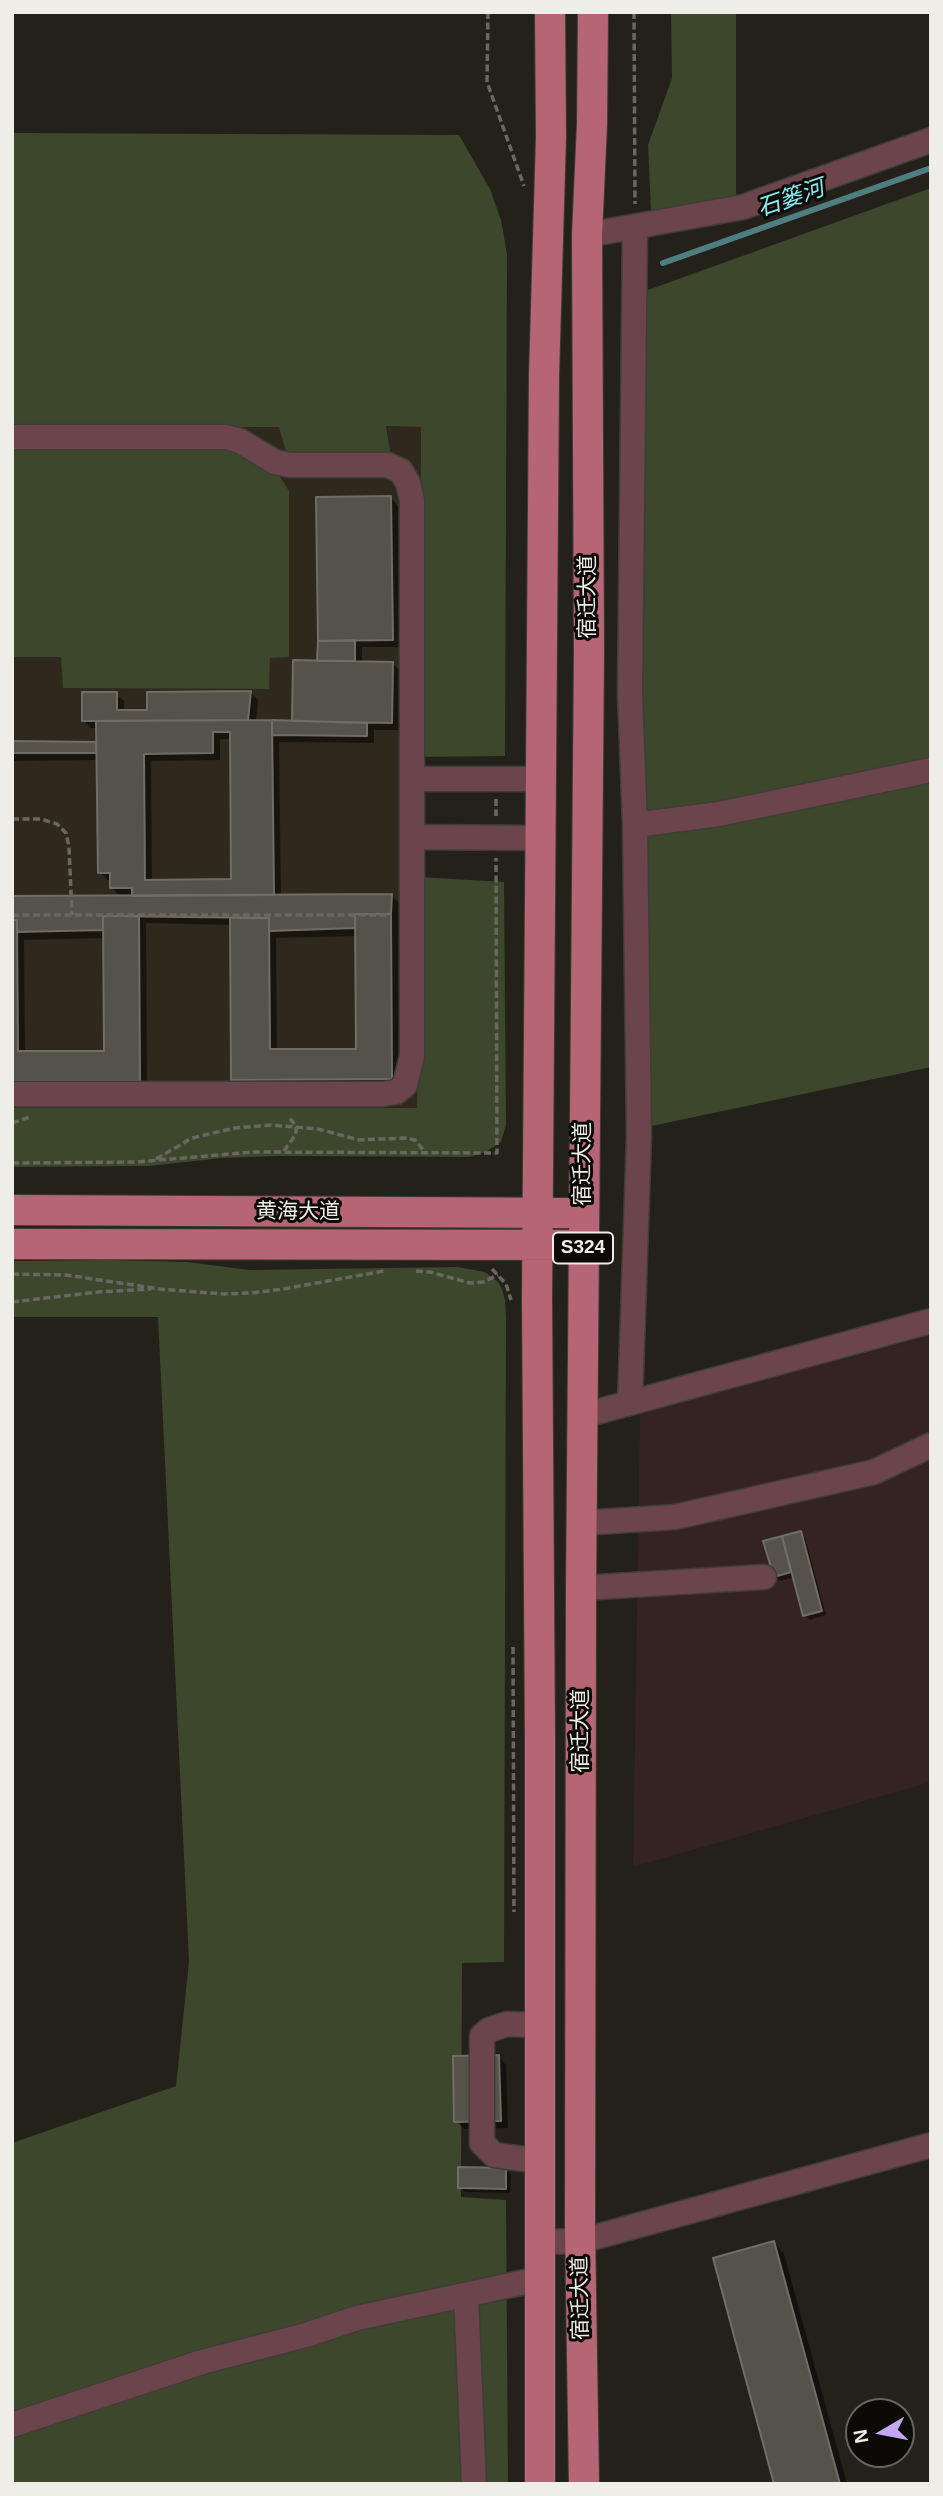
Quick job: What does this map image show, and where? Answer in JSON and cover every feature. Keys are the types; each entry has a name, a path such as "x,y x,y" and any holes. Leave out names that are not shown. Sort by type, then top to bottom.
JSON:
{"main road":[{"name":"宿迁大道","path":"540,2484 537,1213 544,352 551,136 551,12"},
{"name":"宿迁大道","path":"584,2484 580,2241 581,1588 589,651 587,235 593,124 593,12"},
{"name":"黄海大道","path":"12,1210 583,1213"},
{"name":"黄海大道","path":"12,1244 583,1245"}],"street":[{"path":"587,235 743,207 931,140"},
{"path":"630,1403 639,1136 631,693 635,227"},
{"path":"12,437 212,436 240,441 275,462 290,465 388,465 401,471 408,483 412,500 412,1056 405,1085 396,1092 383,1094 12,1094"},
{"path":"635,825 719,814 931,770"},
{"path":"412,779 541,779"},
{"path":"412,837 540,838"},
{"path":"582,1416 931,1321"},
{"path":"582,1523 675,1517 874,1472 931,1445"},
{"path":"581,1588 764,1577"},
{"path":"539,2025 507,2024 489,2030 482,2036 482,2143 494,2155 539,2161"},
{"path":"539,2242 580,2241 931,2145"},
{"path":"12,2425 202,2362 306,2335 356,2318 539,2279"},
{"path":"466,2295 474,2484"}],"path":[{"path":"488,12 487,82 528,198"},
{"path":"634,12 635,227"},
{"path":"12,819 41,819 57,824 66,833 72,915"},
{"path":"12,915 412,915"},
{"path":"154,1160 192,1138 235,1128 271,1125 318,1129 359,1140 405,1138 420,1144 425,1152"},
{"path":"484,1267 493,1269 506,1284 513,1307"},
{"path":"12,1302 99,1292 160,1289 252,1293 392,1271"},
{"path":"416,1271 470,1283 483,1282 498,1275"},
{"path":"12,1273 66,1275 160,1289"},
{"path":"513,1642 513,1907 516,1920"}],"shaded area":[{"path":"386,426 421,427 417,1108 12,1108 12,428 280,427 391,455"},
{"path":"931,1336 931,1782 633,1867 640,1413"}],"green space":[{"path":"671,12 736,12 736,197 651,211 648,145 672,78"},
{"path":"12,133 459,135 490,189 501,220 507,254 505,756 419,757 421,427 386,426 391,456 287,455 279,427 12,428"},
{"path":"931,188 931,1067 647,1127 634,295"},
{"path":"12,446 229,448 267,466 280,477 289,491 289,657 270,658 269,689 63,688 61,657 12,657"},
{"path":"419,877 504,882 506,1125 501,1142 486,1152 470,1157 280,1156 222,1158 149,1166 12,1167 12,1108 417,1108"},
{"path":"12,1261 187,1262 250,1270 457,1267 485,1272 498,1282 502,1289 506,1319 504,1962 462,1963 461,2197 506,2200 508,2484 12,2484 12,2143 176,2086 189,1961 158,1317 12,1317"}],"building":[{"path":"391,496 393,640 318,641 316,497"},
{"path":"355,640 355,661 317,661 318,641"},
{"path":"293,660 393,662 392,723 292,721"},
{"path":"251,691 248,720 82,721 82,692 117,692 117,710 147,710 147,692"},
{"path":"272,720 274,895 132,896 132,888 110,888 110,873 98,873 96,721","holes":["213,732 230,732 231,879 145,880 144,754 213,753"]},
{"path":"272,720 367,723 367,736 272,735"},
{"path":"12,741 96,742 96,753 12,753"},
{"path":"392,894 391,914 355,914 355,928 269,931 269,918 103,916 103,930 17,932 17,920 12,920 12,896"},
{"path":"355,914 391,914 392,1079 231,1080 230,918 269,918 270,1049 356,1049"},
{"path":"103,916 139,916 140,1081 12,1081 12,920 17,920 18,1051 104,1051"},
{"path":"801,1531 822,1611 803,1616 782,1536"},
{"path":"782,1536 791,1572 774,1577 763,1541"},
{"path":"499,2055 501,2121 454,2122 453,2056"},
{"path":"458,2167 506,2168 506,2189 458,2188"},
{"path":"774,2241 840,2484 774,2484 713,2258"}],"waterway":[{"name":"石篓河","path":"663,263 931,168"}]}
